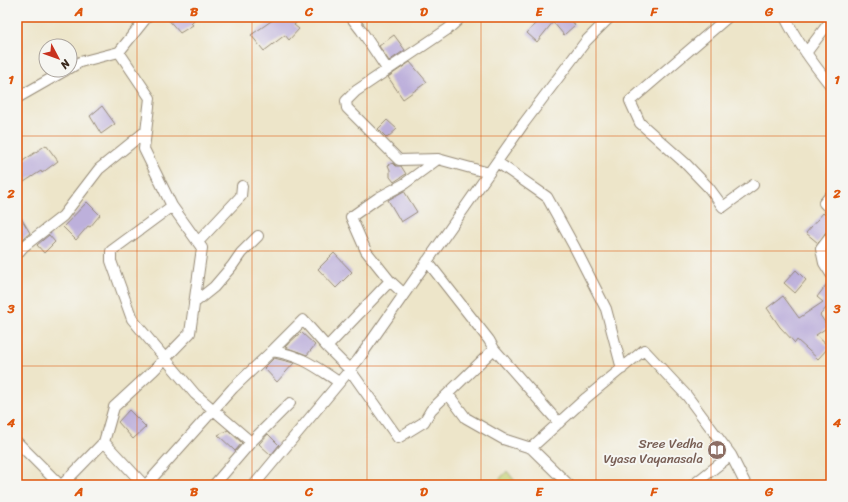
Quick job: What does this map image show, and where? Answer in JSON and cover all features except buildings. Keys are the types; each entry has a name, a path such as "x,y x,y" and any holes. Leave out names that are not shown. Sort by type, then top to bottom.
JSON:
{"street":[{"path":"78,63 119,52 147,17"},
{"path":"351,17 362,30 387,69"},
{"path":"460,17 448,29 356,91 346,101 347,108 399,160 438,159 489,173"},
{"path":"254,485 350,370 524,123 586,41 610,17"},
{"path":"728,17 630,101 640,123 685,163 708,188 723,208 753,185"},
{"path":"785,17 806,53 831,86"},
{"path":"806,53 831,20"},
{"path":"17,442 61,485 104,442 114,407 190,333 202,248 172,206 144,149 150,98 119,52"},
{"path":"17,98 52,78"},
{"path":"17,254 23,247 63,216 99,169 146,131"},
{"path":"404,294 390,281 366,251 351,217 378,198 404,184 438,159"},
{"path":"497,162 547,197 606,309 622,369"},
{"path":"198,242 241,196 242,186"},
{"path":"831,195 824,203 831,210"},
{"path":"172,206 111,251 111,261 132,319 164,359 195,394 251,442"},
{"path":"194,303 214,287 241,253 258,236"},
{"path":"831,236 821,249 824,263 831,274"},
{"path":"427,261 489,340 494,349 559,423"},
{"path":"327,347 390,281"},
{"path":"104,442 145,485 233,388 303,320 350,370 398,438 424,422 431,410 494,349"},
{"path":"531,448 644,350 687,396 731,455 746,485"},
{"path":"272,351 289,354 307,360 339,382"},
{"path":"448,394 466,418 503,439 531,448 568,485"},
{"path":"214,485 251,442 290,403"},
{"path":"693,485 731,455"}],"green space":[{"path":"507,471 518,485 494,485"}],"place":[{"name":"Sree Vedha Vyasa Vayanasala","path":"717,450"}]}
